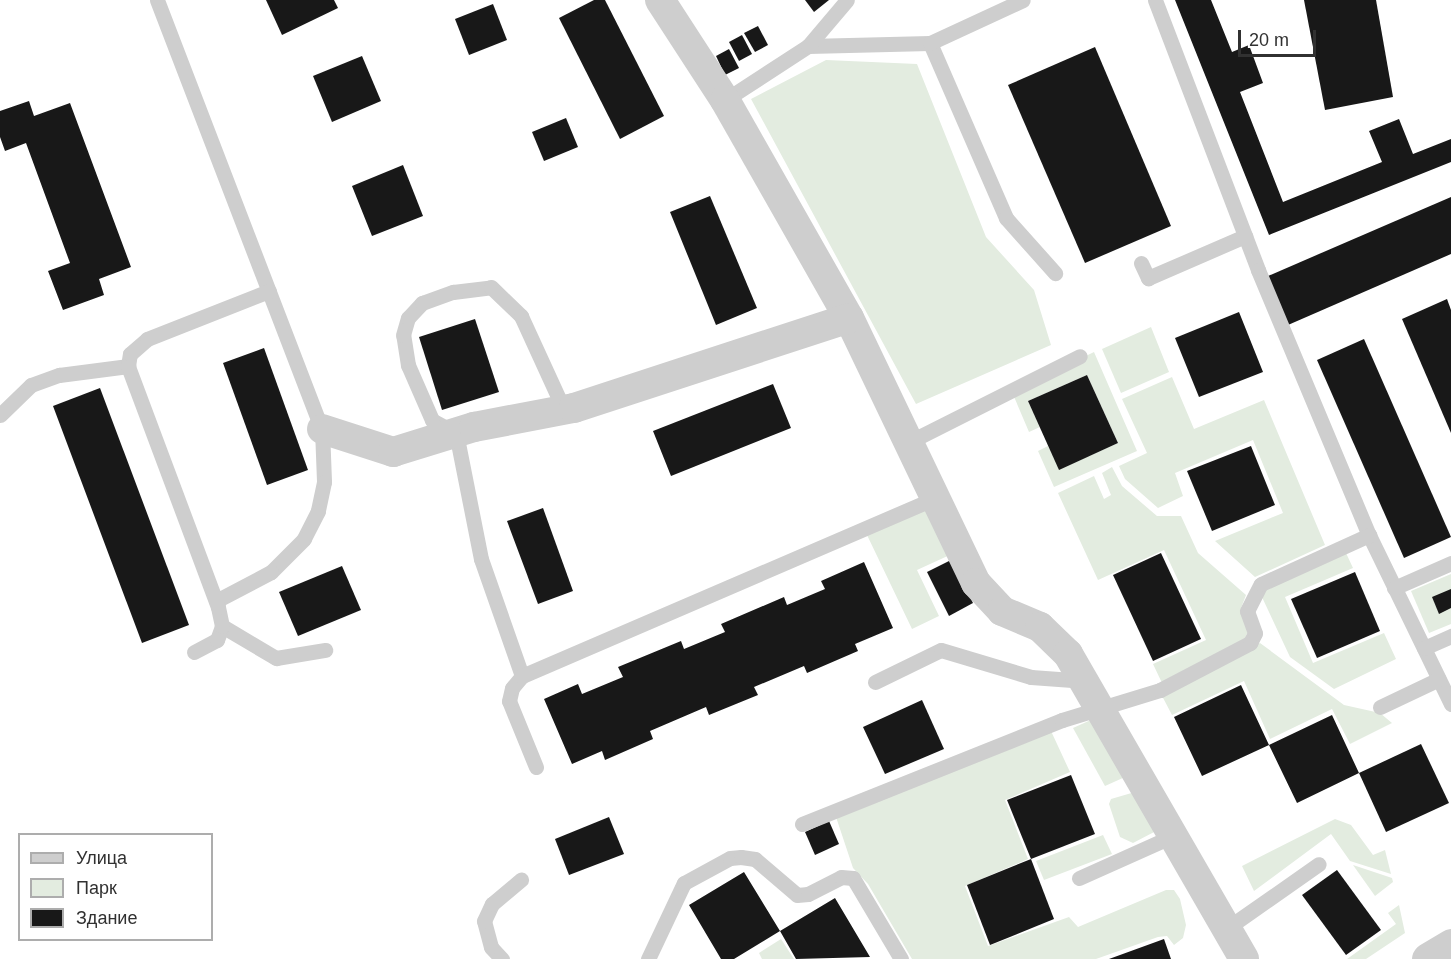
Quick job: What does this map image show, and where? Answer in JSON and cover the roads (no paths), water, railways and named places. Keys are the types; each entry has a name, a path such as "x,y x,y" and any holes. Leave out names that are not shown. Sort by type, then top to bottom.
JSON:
{"street":[{"path":"660,0 725,100 849,318 976,583 1002,611 1040,627 1068,654 1105,710 1173,836 1244,959"},
{"path":"322,429 393,452 456,433 564,410 849,318"},
{"path":"1428,959 1451,945"}],"lane":[{"path":"157,0 322,429 324,482 318,511 304,539 272,572 216,602"},
{"path":"725,100 808,46 847,0"},
{"path":"808,46 930,43 1023,0"},
{"path":"1155,0 1245,236 1369,535 1451,704"},
{"path":"930,43 1006,218 1055,273"},
{"path":"1142,263 1148,278 1245,236"},
{"path":"522,676 481,559 456,433 432,420 422,405 403,335 408,318 422,303 453,292 491,286 521,316 564,410"},
{"path":"194,652 216,640 222,626 216,602 128,366 130,354 147,339 269,291"},
{"path":"909,441 1080,356"},
{"path":"0,415 32,386 59,375 128,366"},
{"path":"536,767 509,700 512,688 522,676 936,498"},
{"path":"802,824 1062,720 1105,710 1160,690 1250,644 1255,633 1247,611 1261,584 1369,535"},
{"path":"1395,588 1451,563"},
{"path":"222,626 276,658 325,650"},
{"path":"1424,648 1451,636"},
{"path":"875,682 941,650 1031,677 1086,681"},
{"path":"1380,707 1439,679"},
{"path":"1079,878 1173,836"},
{"path":"648,959 684,883 741,856 755,859 797,895 808,894 841,877 853,878 901,959"},
{"path":"1226,929 1319,864"},
{"path":"502,959 491,947 484,921 492,904 521,880"}]}
